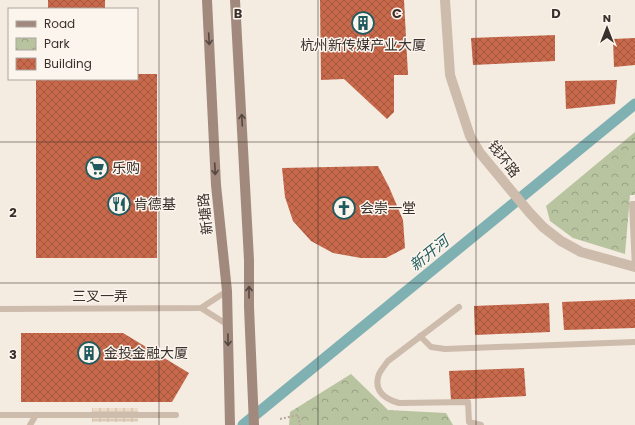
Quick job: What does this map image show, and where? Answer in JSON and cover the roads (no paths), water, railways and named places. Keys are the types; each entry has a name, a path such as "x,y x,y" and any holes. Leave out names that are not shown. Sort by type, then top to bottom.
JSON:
{"main road":[{"name":"新塘路","path":"207,0 216,185 227,291 230,422"},
{"path":"235,0 249,253 249,307 254,425"}],"street":[{"name":"钱环路","path":"445,0 450,75 470,136 480,153 529,212 543,227 561,241 582,252 635,268"}],"lane":[{"path":"635,204 632,204 635,268"},
{"path":"227,291 201,308 228,325"},
{"path":"458,307 388,361 379,373 376,384 380,392 389,400 399,403 468,402 468,424 481,425"},
{"name":"三叉一弄","path":"0,309 201,308"},
{"path":"420,336 431,347 445,349 635,342"},
{"path":"0,415 176,415"},
{"path":"30,425 36,415"}],"waterway":[{"name":"新开河","path":"243,425 635,104"}],"place":[{"name":"杭州新传媒产业大厦","path":"363,23"},
{"name":"乐购","path":"97,168"},
{"name":"肯德基","path":"119,204"},
{"name":"会崇一堂","path":"344,208"},
{"name":"金投金融大厦","path":"89,353"}]}
